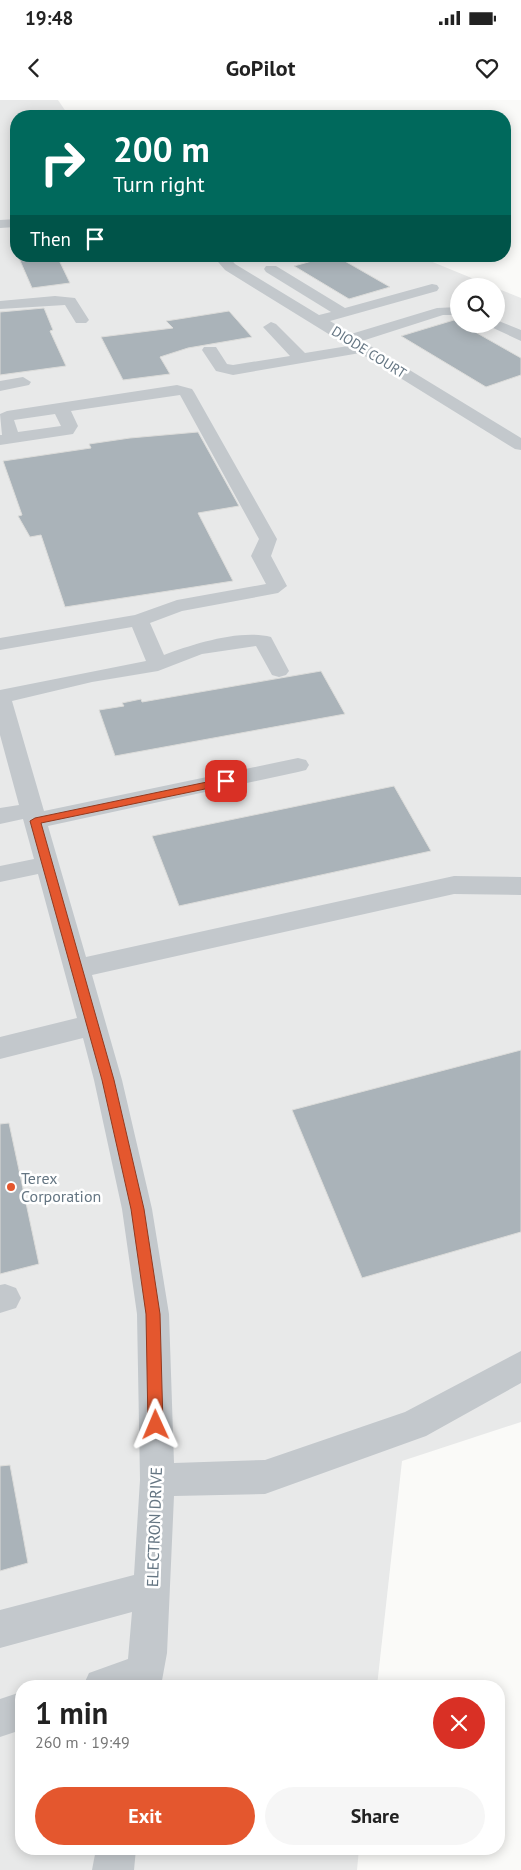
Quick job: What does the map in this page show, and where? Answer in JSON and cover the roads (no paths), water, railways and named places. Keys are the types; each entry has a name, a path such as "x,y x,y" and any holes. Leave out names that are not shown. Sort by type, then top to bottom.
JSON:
{"street":[{"name":"DIODE COURT","path":"225,262 230,267 521,445"},
{"path":"266,266 343,313"},
{"path":"318,320 432,288"},
{"path":"0,305 54,300 70,301 81,320"},
{"path":"210,350 222,368 227,370 301,358 356,344 442,311 450,311"},
{"path":"271,326 301,358"},
{"path":"505,328 521,336"},
{"path":"0,386 23,382"},
{"path":"0,644 139,620 178,606 271,589 277,586 261,556 268,539 186,392 177,390 5,417 6,439"},
{"path":"139,620 158,665"},
{"path":"0,697 92,676 158,665 198,649 257,640 264,641 279,671"},
{"name":"ELECTRON DRIVE","path":"0,697 108,1080 137,1209 153,1314 157,1480 148,1653 143,1680"},
{"path":"0,816 34,816 298,766"},
{"path":"0,874 47,864"},
{"path":"77,969 454,885 521,886"},
{"path":"0,1048 92,1025"},
{"path":"157,1480 265,1477 414,1426 521,1366"},
{"path":"0,1629 151,1589"},
{"path":"0,1718 15,1713"},
{"path":"113,1870 115,1855"}],"place":[{"name":"Terex Corporation","path":"11,1187"}]}
